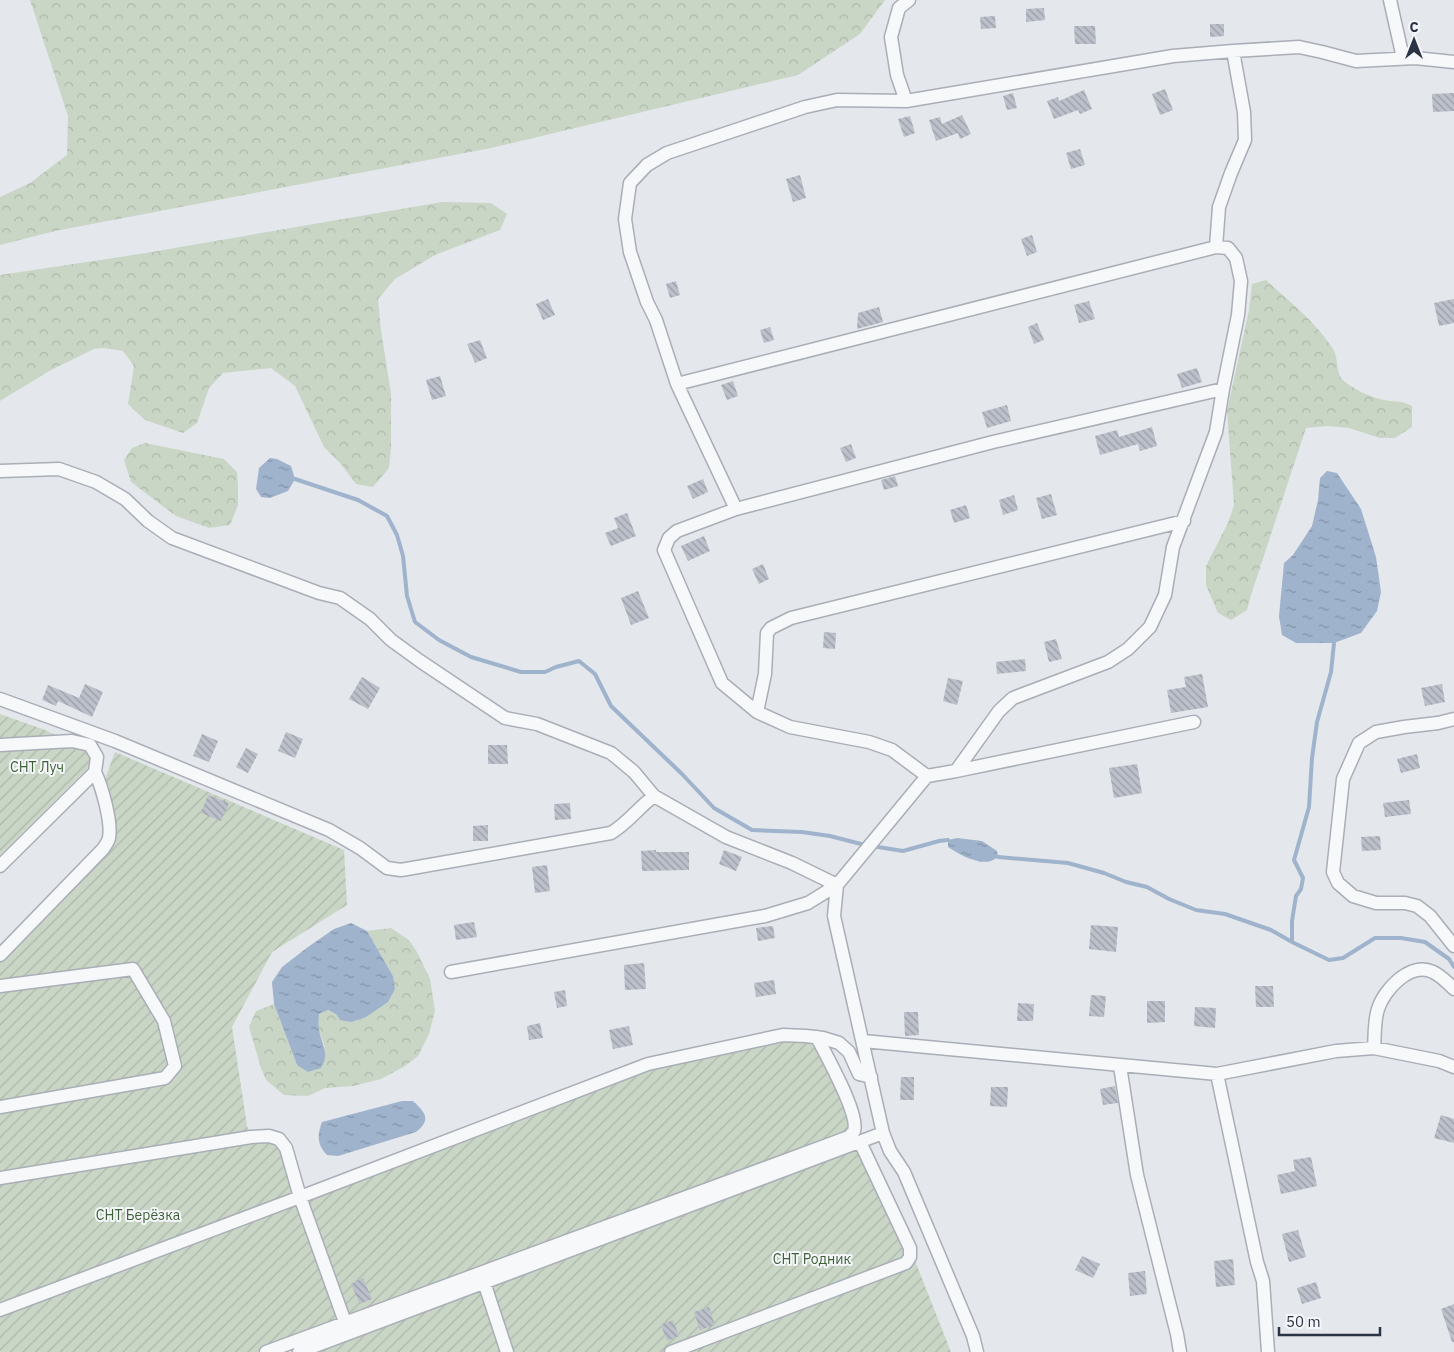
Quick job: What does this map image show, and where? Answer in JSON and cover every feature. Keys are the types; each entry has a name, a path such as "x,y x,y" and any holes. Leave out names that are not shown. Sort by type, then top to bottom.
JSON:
{"street":[{"path":"906,100 897,75 891,37 899,8 909,0"},
{"path":"1390,0 1403,58"},
{"path":"736,509 677,384 656,320 647,302 630,252 625,219 630,183 647,165 667,153 805,107 837,100 906,100 1173,56 1299,47 1356,61 1403,58 1454,62"},
{"path":"1216,247 1219,208 1231,172 1245,140 1244,112 1233,51"},
{"path":"677,384 1216,247 1228,248 1236,258 1241,281 1238,315 1216,432 1173,547 1164,595 1150,628 1128,649 1108,662 1013,698 999,711 956,771"},
{"path":"928,776 892,750 869,742 790,726 757,712 722,683 664,550 669,538 677,531 736,509 993,442 1223,389"},
{"path":"0,470 59,469 96,482 124,499 148,521 172,538 301,587 340,598 370,619 391,640 505,718 537,724 611,753 634,772 654,796 726,837 792,863 837,885"},
{"path":"757,712 765,674 767,633 771,628 791,618 1184,521"},
{"path":"0,699 115,741 329,830 360,848 387,868 401,870 611,833 623,825 642,804 654,796"},
{"path":"1454,719 1376,732 1359,743 1343,779 1334,872 1338,883 1353,896 1376,902 1405,903 1417,906 1430,916 1454,946"},
{"path":"451,972 765,916 808,903 837,885 928,776 1194,722"},
{"path":"0,745 72,741 90,745 97,757 95,772 102,787 109,824 109,839 103,849 0,956"},
{"path":"0,866 95,772"},
{"path":"837,885 834,916 883,1133 890,1150 904,1172 978,1352"},
{"path":"0,986 133,969 164,1021 175,1066 165,1078 0,1107"},
{"path":"1374,1048 1378,1009 1392,984 1405,974 1420,970 1432,971 1454,989"},
{"path":"0,1310 300,1198 648,1064 783,1036 817,1037 839,1043 849,1052 859,1074 871,1076"},
{"path":"266,1352 848,1136 854,1130 854,1121 844,1090 817,1037"},
{"path":"863,1041 1217,1074 1336,1051 1374,1048 1438,1061 1454,1067"},
{"path":"1120,1066 1137,1175 1180,1352"},
{"path":"1217,1074 1257,1262 1263,1281 1268,1352"},
{"path":"300,1352 883,1133"},
{"path":"0,1178 251,1137 268,1136 280,1139 286,1148 300,1198 345,1322"},
{"path":"671,1352 906,1263 910,1258 910,1248 860,1142"},
{"path":"484,1282 507,1352"}],"green space":[{"path":"30,0 885,0 860,34 798,75 491,148 55,231 0,245 0,197 30,183 67,155 68,116"},
{"path":"442,202 491,203 507,214 500,230 435,255 395,279 378,299 391,394 391,448 389,468 373,487 356,484 341,464 324,447 295,386 271,368 223,373 209,388 197,423 183,433 145,420 128,404 134,366 123,351 104,348 94,349 49,371 0,401 0,275 140,254"},
{"path":"1266,280 1302,313 1326,339 1335,353 1341,378 1354,388 1372,396 1384,400 1403,402 1412,406 1412,427 1395,438 1380,438 1349,428 1327,426 1306,428 1247,610 1231,620 1218,613 1206,585 1206,566 1228,523 1234,505 1227,411 1249,310 1252,284"},
{"path":"145,443 224,459 237,472 238,505 230,525 209,528 176,516 131,482 124,460 132,448"},
{"name":"СНТ Луч","path":"0,714 45,730 85,749 90,758 88,768 0,855"},
{"name":"СНТ Берёзка","path":"115,752 344,850 347,905 272,952 232,1027 247,1126 251,1137 279,1139 300,1197 648,1064 783,1035 817,1037 854,1130 266,1352 0,1352 0,955 109,839 102,787"},
{"path":"391,928 409,940 430,979 435,1011 429,1034 418,1056 405,1066 381,1079 353,1086 325,1088 308,1096 284,1095 266,1080 261,1068 249,1027 256,1011 274,1004 297,1065 325,1047 318,1028 319,1014 327,1010 337,1015 393,976 367,931"},
{"name":"СНТ Родник","path":"860,1142 910,1248 951,1352 299,1352"}],"water":[{"path":"270,458 277,459 291,466 295,479 288,491 270,498 261,497 256,489 259,468"},
{"path":"1327,471 1337,473 1361,509 1376,557 1381,592 1377,611 1361,633 1334,643 1296,643 1282,635 1279,616 1284,563 1293,555 1312,526 1318,500 1320,478"},
{"path":"957,838 982,841 997,851 998,857 986,862 963,856 948,847 948,840"},
{"path":"351,923 367,931 393,976 395,989 388,1002 366,1017 351,1022 340,1020 337,1015 328,1010 319,1014 320,1036 325,1058 321,1068 308,1072 297,1065 274,1004 272,982 282,967 308,947 334,929"},
{"path":"402,1101 413,1101 425,1116 424,1124 416,1132 338,1156 327,1155 321,1147 319,1131 322,1122"}],"building":[{"path":"1044,8 1045,20 1026,22 1026,9"},
{"path":"995,16 996,28 981,29 980,17"},
{"path":"1210,24 1224,24 1224,36 1210,37"},
{"path":"1074,26 1095,26 1096,44 1075,44"},
{"path":"1165,89 1173,110 1160,115 1152,94"},
{"path":"1084,90 1092,109 1080,114 1078,110 1054,119 1047,101 1058,97 1059,101"},
{"path":"1013,93 1017,108 1007,110 1003,96"},
{"path":"1454,93 1454,111 1433,112 1432,94"},
{"path":"962,115 971,134 960,139 958,133 936,141 929,120 940,117 942,124"},
{"path":"910,116 915,133 904,137 898,119"},
{"path":"1080,149 1085,165 1071,169 1066,153"},
{"path":"800,175 806,198 793,202 786,179"},
{"path":"1032,235 1037,252 1027,256 1021,239"},
{"path":"676,281 680,295 670,298 666,284"},
{"path":"548,299 555,315 543,320 536,304"},
{"path":"1454,299 1454,323 1439,326 1434,303"},
{"path":"1089,301 1095,319 1079,323 1074,305"},
{"path":"879,307 883,322 857,329 858,313"},
{"path":"1037,323 1044,340 1034,344 1028,327"},
{"path":"770,327 774,340 764,343 760,330"},
{"path":"480,340 487,358 475,363 467,344"},
{"path":"1197,368 1202,382 1182,388 1177,374"},
{"path":"440,376 446,396 432,400 426,380"},
{"path":"733,381 738,396 727,400 721,385"},
{"path":"1007,405 1011,421 987,428 982,412"},
{"path":"1152,427 1157,446 1140,451 1138,444 1100,455 1095,436 1117,430 1119,437"},
{"path":"851,444 856,458 846,462 840,448"},
{"path":"895,476 898,486 884,490 881,480"},
{"path":"703,479 708,492 693,499 687,486"},
{"path":"1051,494 1057,515 1042,519 1036,498"},
{"path":"1014,495 1018,510 1003,515 999,500"},
{"path":"966,505 970,518 954,523 950,510"},
{"path":"627,513 636,536 611,546 605,533 618,528 614,518"},
{"path":"704,536 710,551 688,561 681,546"},
{"path":"763,564 769,579 759,584 752,569"},
{"path":"638,591 649,618 631,625 621,598"},
{"path":"824,632 836,633 835,649 823,648"},
{"path":"1056,639 1062,659 1049,662 1044,642"},
{"path":"1025,659 1026,671 997,674 996,662"},
{"path":"1202,674 1208,707 1171,713 1167,690 1186,687 1184,677"},
{"path":"362,677 380,688 368,709 349,699"},
{"path":"948,678 963,681 957,705 943,701"},
{"path":"85,684 103,692 92,717 58,701 56,706 42,700 48,685 79,698"},
{"path":"1442,684 1445,702 1425,706 1421,688"},
{"path":"286,732 303,739 295,758 278,751"},
{"path":"202,734 218,741 209,762 193,756"},
{"path":"488,745 507,745 508,764 488,764"},
{"path":"246,748 258,754 248,773 236,767"},
{"path":"1417,754 1420,768 1401,773 1397,759"},
{"path":"1137,764 1142,793 1114,798 1109,768"},
{"path":"208,795 229,803 221,821 201,813"},
{"path":"1409,800 1411,814 1385,817 1383,803"},
{"path":"570,803 571,819 555,820 554,804"},
{"path":"488,825 488,841 473,841 473,826"},
{"path":"1380,836 1381,850 1362,851 1361,837"},
{"path":"656,850 656,852 689,852 689,870 642,871 641,851"},
{"path":"724,850 742,857 736,871 719,864"},
{"path":"547,865 550,891 535,893 532,867"},
{"path":"474,922 477,937 456,940 454,925"},
{"path":"1091,925 1118,927 1116,952 1089,949"},
{"path":"773,926 775,938 758,941 756,928"},
{"path":"644,963 646,989 625,990 624,965"},
{"path":"774,980 776,994 756,997 754,983"},
{"path":"1255,986 1273,986 1274,1007 1256,1007"},
{"path":"565,990 567,1006 557,1008 554,992"},
{"path":"1091,995 1106,996 1104,1017 1089,1016"},
{"path":"1147,1001 1165,1001 1165,1022 1147,1023"},
{"path":"1018,1003 1034,1004 1033,1021 1017,1021"},
{"path":"1195,1007 1216,1008 1215,1028 1194,1026"},
{"path":"904,1012 918,1012 919,1035 905,1036"},
{"path":"540,1023 543,1038 529,1040 527,1026"},
{"path":"629,1026 633,1045 613,1049 609,1030"},
{"path":"901,1077 914,1077 914,1100 900,1100"},
{"path":"1115,1086 1118,1103 1103,1105 1100,1089"},
{"path":"991,1087 1008,1087 1007,1107 990,1106"},
{"path":"1441,1115 1454,1119 1454,1143 1434,1138"},
{"path":"1311,1157 1317,1186 1281,1194 1277,1175 1295,1171 1293,1160"},
{"path":"1298,1230 1306,1257 1289,1262 1282,1234"},
{"path":"1082,1256 1100,1264 1093,1278 1075,1270"},
{"path":"1233,1259 1235,1285 1216,1287 1214,1261"},
{"path":"1145,1271 1147,1294 1130,1296 1128,1273"},
{"path":"363,1278 372,1299 360,1304 351,1284"},
{"path":"1316,1282 1321,1298 1302,1304 1297,1288"},
{"path":"1454,1304 1454,1342 1452,1342 1441,1309"},
{"path":"709,1307 715,1325 700,1330 694,1312"},
{"path":"673,1320 679,1336 667,1341 661,1325"}],"waterway":[{"path":"295,479 358,500 387,516 397,535 403,556 407,596 415,622 439,640 471,657 521,672 545,672 579,661 595,674 611,706 682,774 714,808 752,830 802,832 830,836 865,845"},
{"path":"1292,942 1292,921 1296,896 1301,889 1303,878 1294,860 1309,807 1312,758 1317,722 1331,672 1334,643"},
{"path":"872,846 903,851 948,840"},
{"path":"998,857 1068,863 1104,873 1126,882 1147,887 1169,899 1196,910 1225,914 1271,930 1329,960 1343,958 1375,938 1401,938 1425,942 1449,959 1454,967"}]}
